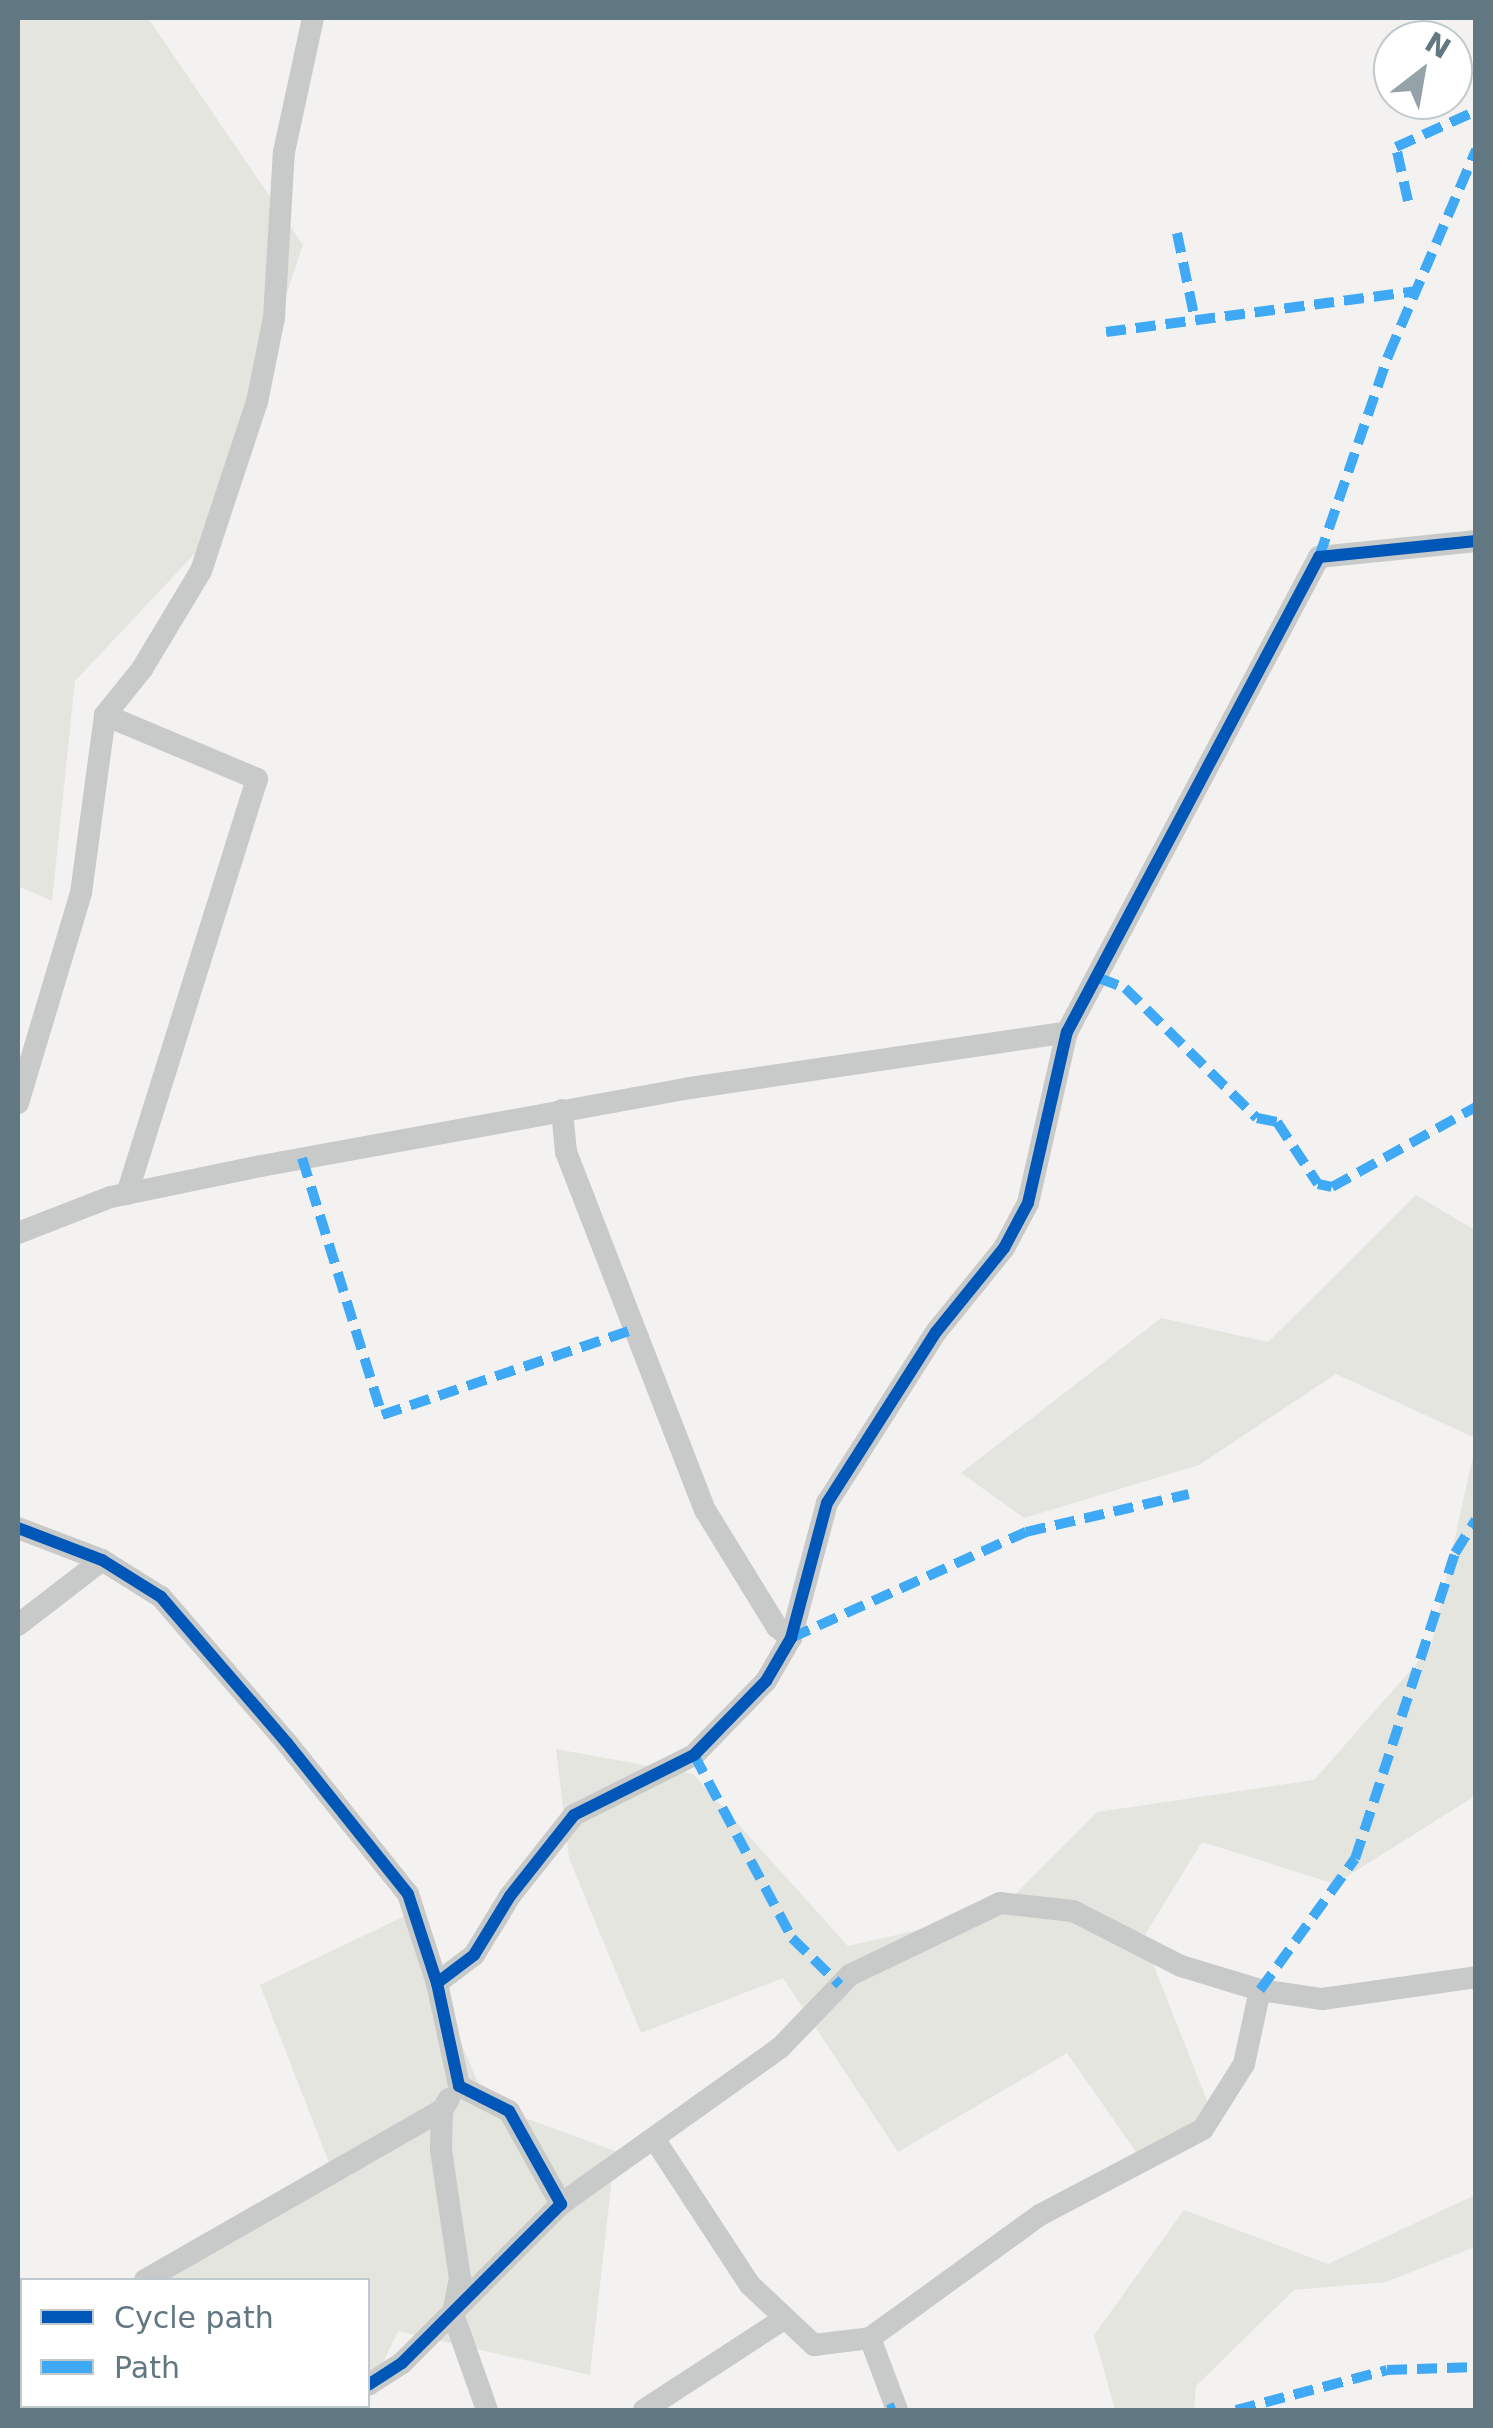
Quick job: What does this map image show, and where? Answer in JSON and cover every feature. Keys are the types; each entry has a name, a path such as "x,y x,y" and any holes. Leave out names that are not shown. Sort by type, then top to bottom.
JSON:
{"street":[{"path":"18,1103 82,893 105,715 142,669 201,571 257,402 274,318 284,152 314,18"},
{"path":"438,1983 474,1955 510,1896 574,1815 694,1755 766,1681 791,1638 826,1503 936,1332 1004,1248 1028,1202 1067,1032 1320,557 1476,541"},
{"path":"105,715 257,779 127,1194"},
{"path":"18,1232 127,1194 562,1110 944,1046 1067,1032"},
{"path":"562,1110 566,1152 705,1510 777,1626 791,1638"},
{"path":"18,1528 102,1560 179,1613 408,1894 438,1983 458,2086 442,2110 148,2278"},
{"path":"18,1625 102,1560"},
{"path":"370,2384 402,2363 561,2204 780,2048 850,1975 1000,1903 1074,1910 1181,1966 1260,1990 1322,2000 1476,1977"},
{"path":"654,2140 750,2285 814,2346 870,2338 1040,2215 1203,2128 1244,2064 1260,1990"},
{"path":"458,2086 509,2111 561,2204"},
{"path":"442,2110 441,2150 460,2278 453,2314 487,2410"},
{"path":"644,2410 784,2318"},
{"path":"870,2338 897,2410"}],"shaded area":[{"path":"18,18 148,18 303,245 202,546 75,681 52,901 18,886"},
{"path":"1416,1195 1475,1230 1475,1438 1336,1374 1199,1465 1024,1518 961,1473 1161,1318 1268,1342"},
{"path":"1475,1447 1475,1796 1335,1884 1202,1842 1143,1938 1213,2116 1138,2155 1067,2053 898,2152 783,1978 641,2033 569,1858 556,1749 693,1774 848,1946 998,1912 1097,1812 1314,1780 1431,1647"},
{"path":"407,1915 487,2104 615,2151 590,2375 398,2331 370,2390 370,2278 149,2278 333,2173 260,1985"},
{"path":"1475,2195 1475,2247 1386,2282 1294,2290 1196,2386 1194,2410 1115,2410 1094,2335 1184,2210 1328,2264"}],"marked path":[{"path":"1408,201 1396,147 1476,111"},
{"path":"1319,557 1389,354 1476,150"},
{"path":"1177,233 1195,320"},
{"path":"1106,332 1417,291"},
{"path":"1099,978 1125,988 1257,1118 1277,1122 1318,1184 1332,1187 1476,1107"},
{"path":"302,1158 382,1415 635,1329"},
{"path":"791,1638 1026,1532 1189,1494"},
{"path":"1260,1990 1355,1859 1455,1553 1476,1520"},
{"path":"694,1755 792,1938 840,1985"},
{"path":"1236,2410 1387,2370 1476,2367"},
{"path":"888,2410 895,2407"}],"cycle path":[{"path":"437,1983 474,1955 510,1896 574,1815 694,1755 766,1681 791,1638 827,1503 936,1332 1004,1248 1028,1203 1067,1032 1319,557 1476,541"},
{"path":"18,1528 102,1560 161,1597 287,1743 408,1894 437,1983 459,2086 509,2111 561,2204 402,2363 370,2384"}]}
